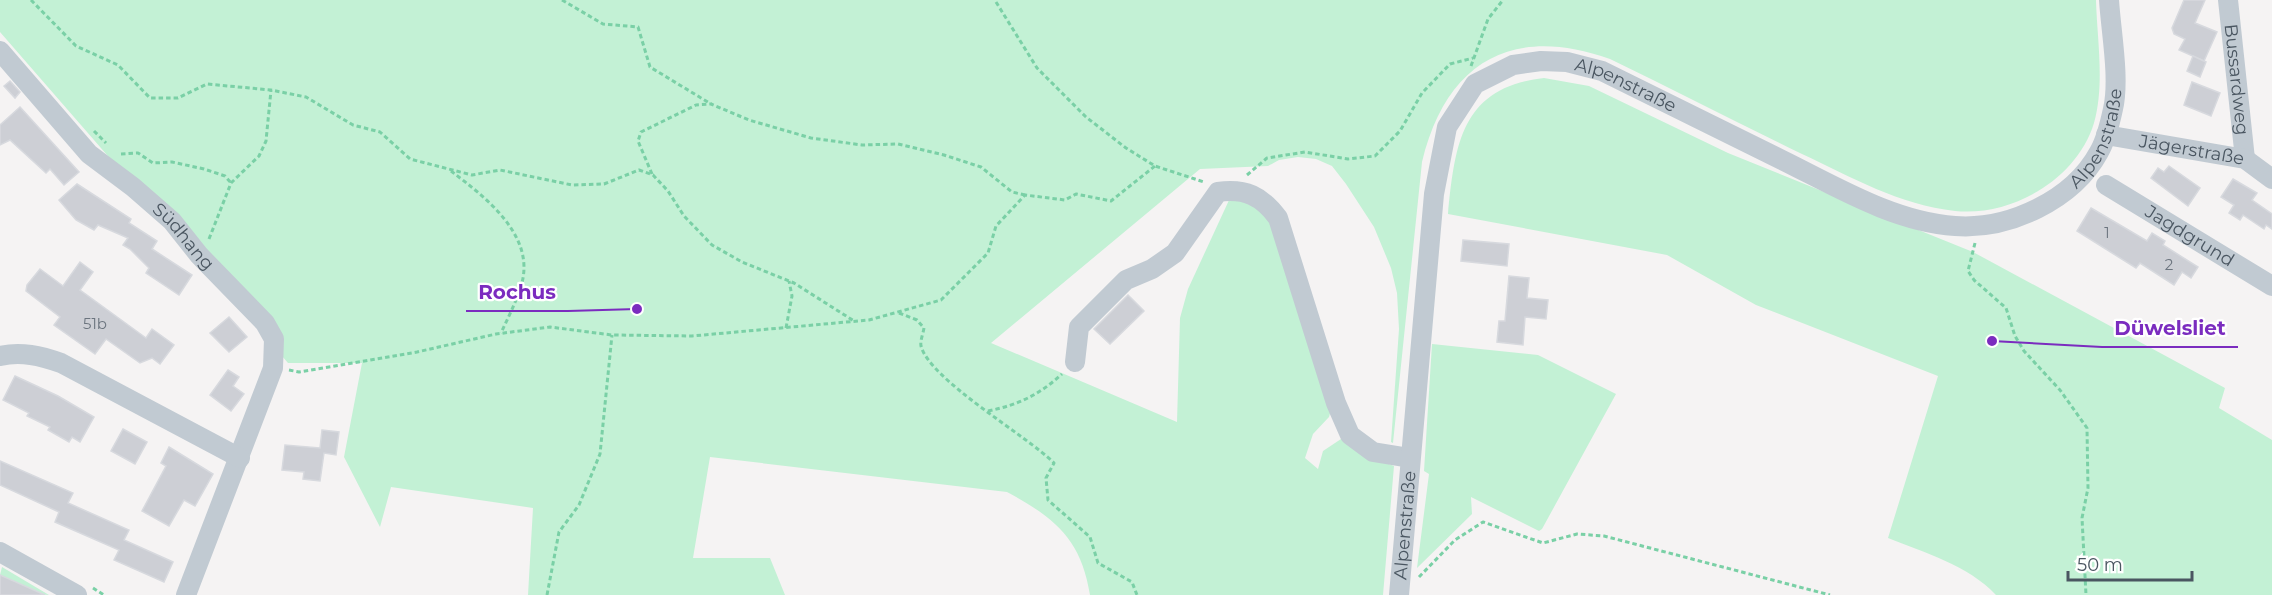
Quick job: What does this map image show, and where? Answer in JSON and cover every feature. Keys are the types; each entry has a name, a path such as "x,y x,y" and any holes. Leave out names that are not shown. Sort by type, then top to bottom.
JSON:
{"street":[{"name":"Alpenstraße","path":"1400,586 1434,194 1447,127 1475,84 1513,65 1541,61 1567,62 1602,71 1852,195 1903,214 1955,226 2000,222 2042,206 2066,190 2099,153 2114,106 2109,0"},
{"name":"Bussardweg","path":"2228,0 2245,159"},
{"name":"Südhang","path":"0,51 89,154 133,187 172,221 200,255 266,323 274,339 273,368 186,595"},
{"name":"Jägerstraße","path":"2106,135 2245,159 2272,179"},
{"name":"Jagdgrund","path":"2106,185 2272,286"},
{"path":"121,189 200,255"},
{"path":"1075,362 1079,327 1126,280 1152,269 1176,253 1218,192 1235,189 1249,192 1271,208 1278,218 1336,403 1350,435 1373,452 1410,458"},
{"path":"0,356 10,353 38,355 61,363 240,458"},
{"path":"0,552 77,595"}],"path":[{"path":"31,0 76,46 118,65 150,98 178,99 207,84 271,90 306,97 353,126 380,132 410,159 472,175 500,170 572,185 604,184 639,170 652,175"},
{"path":"562,0 603,24 638,27 650,67 711,104 749,120 811,138 862,145 898,144 944,155 981,168 1012,192 1065,200 1076,194 1111,201 1155,166"},
{"path":"1239,180 1267,158 1305,152 1348,159 1375,156 1400,131 1422,93 1450,64 1473,58 1488,20 1503,0"},
{"path":"996,2 1037,68 1086,117 1126,148 1155,166 1213,185"},
{"path":"200,255 208,241 231,183 259,156 266,141 271,90"},
{"path":"711,104 696,105 641,132 638,141 652,175 668,191 684,216 712,244 742,262 789,281 855,322"},
{"path":"120,154 138,153 153,163 172,162 204,169 225,176 231,183"},
{"path":"449,170 495,207 515,233 525,259 522,284 501,333"},
{"path":"273,368 299,372 417,352 501,333 550,327 612,335 692,336 855,322 941,300 988,253 996,226 1025,195"},
{"path":"1972,253 1968,271 1974,280 2006,308 2015,336 2024,351 2060,390 2087,428 2088,488 2082,518 2086,595"},
{"path":"786,328 792,296 789,281"},
{"path":"897,312 917,320 924,328 920,345 929,361 988,411 1031,441 1054,463 1046,478 1048,500 1090,537 1098,563 1132,582 1137,595"},
{"path":"547,595 559,532 579,505 600,454 612,335"},
{"path":"988,411 1015,405 1042,392 1075,362"},
{"path":"1400,586 1417,579 1455,540 1483,522 1543,543 1577,534 1604,536 1830,595"}],"green space":[{"path":"0,0 2096,0 2100,77 2094,123 2073,161 2058,177 2020,201 1998,208 1955,211 1915,203 1857,181 1610,59 1575,49 1543,46 1514,50 1488,60 1466,76 1448,99 1433,127 1422,162 1393,443 1391,442 1399,329 1397,293 1391,268 1374,227 1346,184 1332,166 1316,159 1298,157 1279,160 1268,166 1200,169 991,343 1177,422 1180,318 1188,289 1230,198 1238,197 1268,214 1331,410 1329,417 1313,434 1305,458 1318,469 1323,451 1344,437 1364,455 1394,466 1383,595 1090,595 1080,559 1063,532 1039,511 1007,492 710,457 693,558 770,558 785,595 528,595 533,508 391,487 380,527 344,457 362,363 288,363 0,32"},
{"path":"1544,78 1589,86 1728,153 1973,252 2225,388 2219,408 2272,440 2272,595 1996,595 1959,568 1888,538 1938,376 1756,305 1667,255 1448,214 1454,164 1460,142 1479,106 1495,93 1517,84"},
{"path":"1432,344 1538,355 1616,394 1542,529 1539,531 1471,497 1472,514 1417,568 1429,474 1424,471"},
{"path":"2,567 49,595 30,591 0,575"}],"building":[{"path":"2184,0 2205,0 2195,23 2217,32 2204,61 2179,50 2185,39 2174,34 2172,28"},
{"path":"2193,56 2206,62 2200,77 2187,71"},
{"path":"10,81 20,92 15,98 4,86"},
{"path":"2192,82 2220,93 2211,116 2184,105"},
{"path":"20,107 79,172 64,185 50,169 46,173 10,140 0,145 0,125"},
{"path":"2169,166 2200,188 2188,206 2151,178 2158,168 2164,172"},
{"path":"2233,179 2257,193 2252,200 2272,214 2272,229 2266,225 2264,229 2243,215 2240,220 2229,213 2234,205 2221,197"},
{"path":"77,184 131,219 129,223 157,241 152,249 192,275 179,295 146,273 149,268 123,245 128,238 98,225 94,230 76,220 59,200"},
{"path":"2091,208 2147,241 2152,233 2165,241 2163,245 2198,267 2191,278 2182,272 2174,285 2140,263 2136,268 2077,231"},
{"path":"1463,240 1509,244 1507,266 1461,261"},
{"path":"80,262 93,272 80,290 146,338 152,329 174,345 160,364 152,358 140,363 106,339 95,354 54,325 60,317 26,291 27,285 40,269 63,286"},
{"path":"1509,276 1529,278 1527,298 1548,300 1546,319 1525,317 1523,345 1497,342 1499,321 1505,321"},
{"path":"1128,295 1144,311 1110,344 1094,329"},
{"path":"229,317 247,337 229,352 210,333"},
{"path":"228,370 239,377 233,386 244,394 231,411 210,395"},
{"path":"15,376 58,396 94,417 80,442 72,437 69,442 48,430 50,427 27,416 29,413 3,400"},
{"path":"123,429 147,442 135,464 111,451"},
{"path":"322,430 339,432 336,455 324,453 320,481 303,479 304,472 282,470 285,445 320,448"},
{"path":"169,447 213,474 195,506 184,500 169,526 142,511 166,466 161,463"},
{"path":"0,461 73,493 68,503 129,530 124,540 173,562 164,582 114,560 119,550 55,522 59,512 0,485"},
{"path":"0,575 45,595 0,595"}],"place":[{"name":"Rochus","path":"637,309"},
{"name":"Düwelsliet","path":"1992,341"}]}
